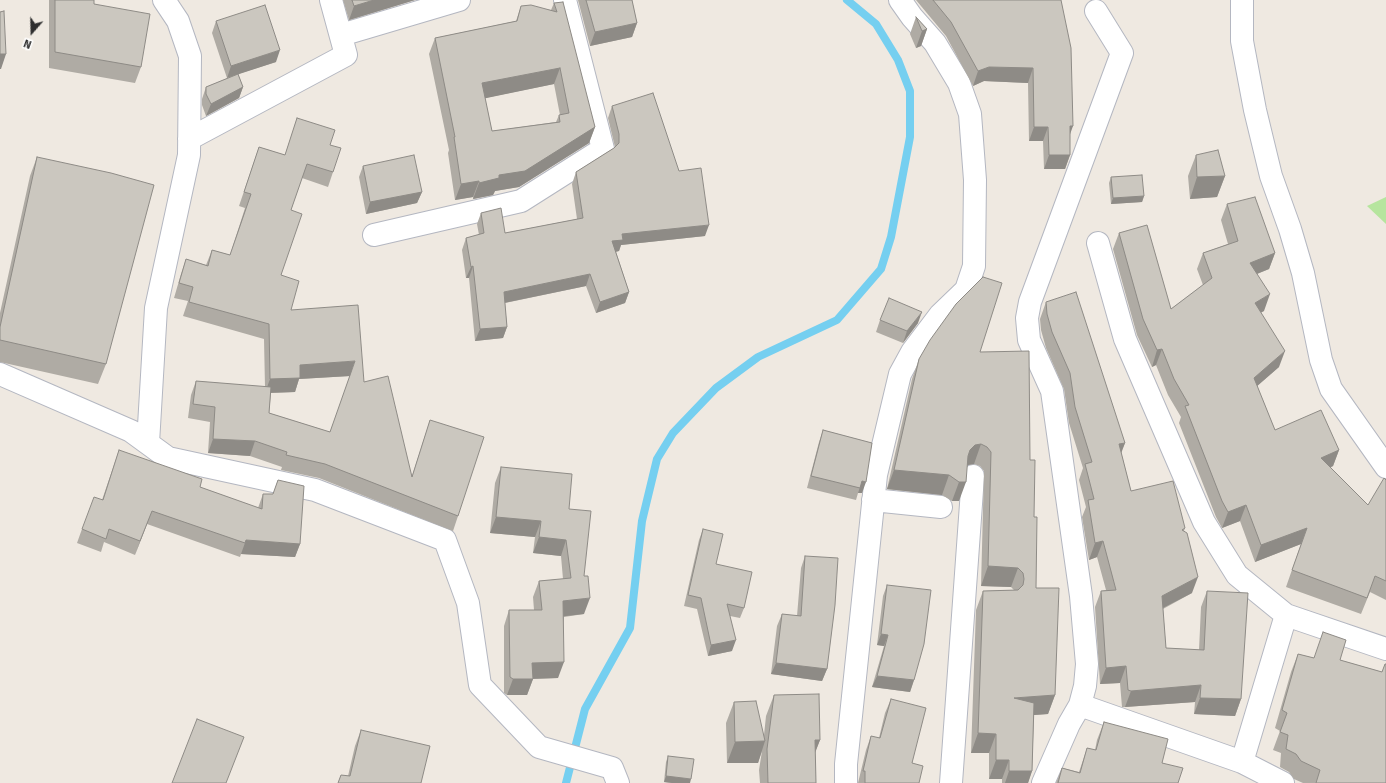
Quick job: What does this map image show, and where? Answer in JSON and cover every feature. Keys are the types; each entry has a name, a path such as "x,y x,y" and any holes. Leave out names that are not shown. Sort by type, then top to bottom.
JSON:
{"street":[{"path":"148,443 156,308 189,155 190,56 178,22 164,0"},
{"path":"189,139 346,55 331,0"},
{"path":"341,35 459,0"},
{"path":"374,235 521,201 603,149 565,0"},
{"path":"846,783 846,764 876,475 900,374 912,352 940,315 966,290 974,266 975,180 970,114 959,83 935,43 912,17 900,0"},
{"path":"1242,0 1242,41 1255,110 1271,176 1303,273 1321,360 1331,389 1386,467"},
{"path":"1043,783 1069,724 1080,705 1085,686 1087,664 1081,596 1052,391 1028,340 1027,318 1030,302 1122,53 1096,11"},
{"path":"1098,243 1125,339 1204,522 1237,575 1286,615 1386,649"},
{"path":"0,374 131,431 168,458 315,490 445,540 468,603 480,685 539,748 615,776"},
{"path":"951,783 974,598 972,476"},
{"path":"873,500 941,507"},
{"path":"1242,762 1286,615"},
{"path":"1080,705 1242,762 1283,783"}],"green space":[{"path":"1386,197 1386,224 1367,206"}],"building":[{"path":"55,0 94,0 94,4 150,14 141,67 55,52"},
{"path":"352,0 374,0 354,6"},
{"path":"586,0 632,0 637,23 595,32"},
{"path":"933,0 1061,0 1071,48 1073,126 1070,126 1070,155 1049,155 1048,127 1034,127 1033,68 989,67 978,71 951,22"},
{"path":"563,2 595,127 525,171 499,175 499,178 479,183 479,181 461,184 455,137 435,38 517,21 521,6 531,5 557,12 554,3","holes":["560,68 569,113 559,115 560,122 492,131 482,83"]},
{"path":"265,5 280,50 231,66 216,21"},
{"path":"4,11 6,54 0,54 0,12"},
{"path":"916,17 927,29 922,31"},
{"path":"238,74 243,87 211,104 206,94 206,87"},
{"path":"653,93 679,171 701,168 709,225 622,234 623,240 612,241 629,292 600,302 590,274 504,292 507,327 480,329 473,266 471,267 466,238 484,233 481,213 501,208 505,233 583,218 576,172 614,148 619,143 619,134 612,106"},
{"path":"297,118 335,130 330,145 341,148 333,172 307,164 291,210 302,214 281,275 299,281 291,310 358,305 364,382 388,376 412,477 430,420 484,437 458,516 325,464 286,455 287,452 255,441 213,439 215,407 193,404 196,381 271,387 269,413 330,432 355,361 300,365 300,378 270,379 269,324 189,302 193,287 179,283 186,259 208,266 212,250 230,255 251,194 244,192 259,147 285,155"},
{"path":"1218,150 1225,176 1197,177 1196,155"},
{"path":"414,155 422,192 370,202 363,166"},
{"path":"37,157 111,173 154,185 106,364 0,340 0,327"},
{"path":"1142,175 1144,196 1113,198 1111,177"},
{"path":"1255,197 1275,253 1250,263 1270,294 1255,303 1285,351 1254,378 1275,430 1321,410 1339,450 1321,458 1368,505 1384,478 1386,480 1386,581 1375,576 1367,598 1292,570 1307,528 1261,545 1246,505 1228,512 1222,501 1185,406 1189,405 1174,379 1162,349 1157,350 1143,319 1119,233 1147,225 1171,309 1212,278 1203,253 1238,241 1227,204"},
{"path":"983,277 1002,283 980,352 1029,351 1030,460 1035,460 1034,517 1037,517 1036,588 1059,588 1055,695 1014,698 1034,703 1032,771 1009,771 1009,760 996,760 996,734 978,733 983,591 1018,590 1023,585 1024,579 1023,573 1018,568 988,566 991,452 987,447 981,444 975,445 970,450 968,456 966,482 959,482 949,475 894,470 919,359 930,340 956,304"},
{"path":"1076,292 1125,443 1119,444 1131,491 1173,481 1185,528 1182,530 1187,533 1198,577 1162,596 1166,648 1204,650 1207,591 1248,593 1241,699 1200,698 1201,685 1131,691 1128,690 1126,666 1106,668 1101,591 1116,590 1103,541 1095,543 1088,500 1094,499 1085,464 1092,462 1075,407 1070,373 1052,332 1047,314 1046,302"},
{"path":"889,298 922,312 907,331 880,320"},
{"path":"823,430 872,443 866,482 862,481 860,488 811,476"},
{"path":"119,450 202,479 200,487 262,509 263,494 273,494 278,480 304,486 300,544 246,540 245,543 152,511 140,541 109,529 106,539 82,529 94,497 103,500"},
{"path":"501,467 572,474 569,509 591,511 584,576 588,576 590,598 563,601 564,662 532,663 533,679 513,679 510,677 509,610 542,610 539,581 571,578 566,540 539,537 541,521 496,517"},
{"path":"703,529 723,534 716,564 752,572 744,608 727,604 736,640 711,645 701,598 688,595"},
{"path":"805,556 838,558 835,605 827,669 776,663 782,614 801,616"},
{"path":"887,585 931,590 924,644 914,680 877,676 888,635 881,634"},
{"path":"1323,632 1346,640 1340,660 1382,672 1386,664 1386,783 1316,783 1320,770 1301,761 1296,754 1286,749 1288,735 1280,732 1287,713 1282,710 1298,654 1314,658"},
{"path":"819,694 820,740 815,740 816,783 768,783 767,749 774,695"},
{"path":"891,699 926,708 912,763 923,766 919,783 865,783 865,771 863,771 871,736 880,738"},
{"path":"756,701 765,741 735,742 734,702"},
{"path":"197,719 244,737 226,783 172,783"},
{"path":"1104,722 1168,739 1162,763 1183,768 1178,783 1058,783 1062,768 1080,773 1087,748 1096,750"},
{"path":"361,730 430,746 421,783 338,783 341,775 350,776"},
{"path":"668,756 694,759 691,779 666,776"}],"waterway":[{"path":"566,783 585,709 630,628 642,521 657,459 673,433 716,388 758,357 837,320 881,269 891,237 910,137 910,91 898,60 876,24 847,0"}]}
